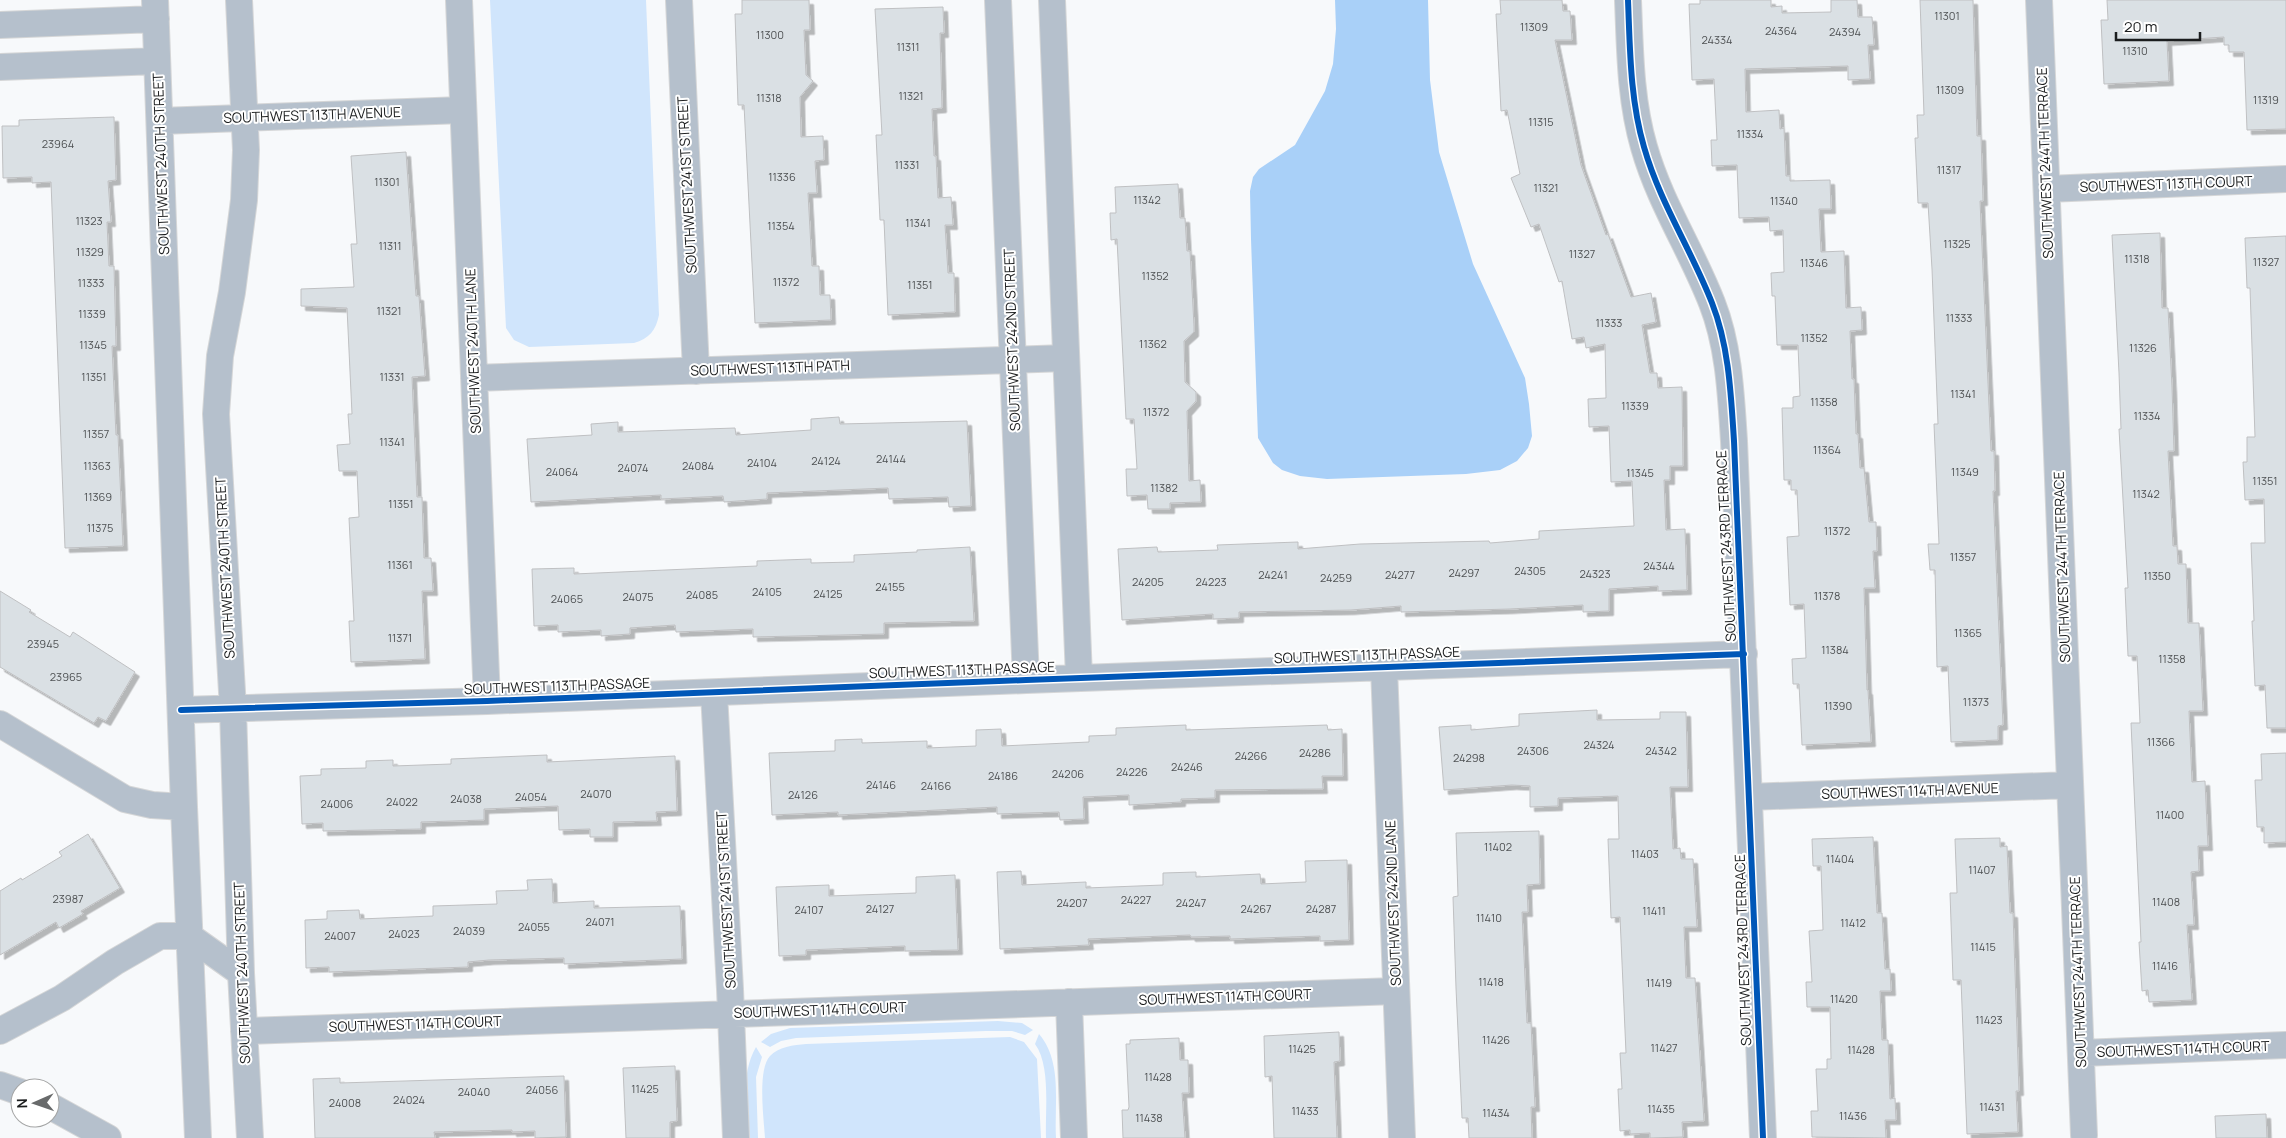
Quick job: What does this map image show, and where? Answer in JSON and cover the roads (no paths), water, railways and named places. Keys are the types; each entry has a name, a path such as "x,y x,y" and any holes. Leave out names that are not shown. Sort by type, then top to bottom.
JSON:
{"street":[{"name":"SOUTHWEST 240TH STREET","path":"239,0 244,118 244,200 232,292 220,356 217,391 233,709 241,973 250,1138"},
{"name":"SOUTHWEST 240TH LANE","path":"459,0 487,701"},
{"name":"SOUTHWEST 241ST STREET","path":"679,0 696,370"},
{"name":"SOUTHWEST 242ND STREET","path":"998,0 1026,680"},
{"path":"1052,0 1079,678"},
{"name":"SOUTHWEST 243RD TERRACE","path":"1628,0 1632,82 1643,145 1654,180 1700,273 1713,304 1722,334 1728,375 1734,441 1744,654 1763,1138"},
{"name":"SOUTHWEST 244TH TERRACE","path":"2039,0 2084,1135"},
{"name":"SOUTHWEST 240TH STREET","path":"156,10 184,807 198,1138"},
{"path":"0,25 156,10"},
{"path":"0,67 158,61"},
{"name":"SOUTHWEST 113TH AVENUE","path":"160,121 464,110"},
{"name":"SOUTHWEST 113TH COURT","path":"2046,189 2286,179"},
{"name":"SOUTHWEST 113TH PATH","path":"474,378 1066,358"},
{"name":"SOUTHWEST 113TH PASSAGE","path":"181,710 714,693 1744,654"},
{"name":"SOUTHWEST 242ND LANE","path":"1384,667 1402,1138"},
{"name":"SOUTHWEST 241ST STREET","path":"714,693 736,1138"},
{"path":"0,724 125,800 152,805 184,807"},
{"name":"SOUTHWEST 114TH AVENUE","path":"1749,797 2070,785"},
{"path":"1,1032 62,998 115,962 160,936 189,936 241,973"},
{"name":"SOUTHWEST 114TH COURT","path":"244,1031 1396,990"},
{"path":"1069,1002 1074,1138"},
{"name":"SOUTHWEST 114TH COURT","path":"2081,1053 2286,1044"},
{"path":"60,1112 108,1138"}],"water":[{"path":"1335,0 1428,0 1430,80 1439,152 1473,264 1525,378 1529,404 1532,436 1528,448 1517,461 1500,470 1466,474 1327,479 1300,476 1282,470 1273,463 1258,438 1250,191 1253,177 1259,169 1295,145 1325,91 1333,64 1336,29"}]}
